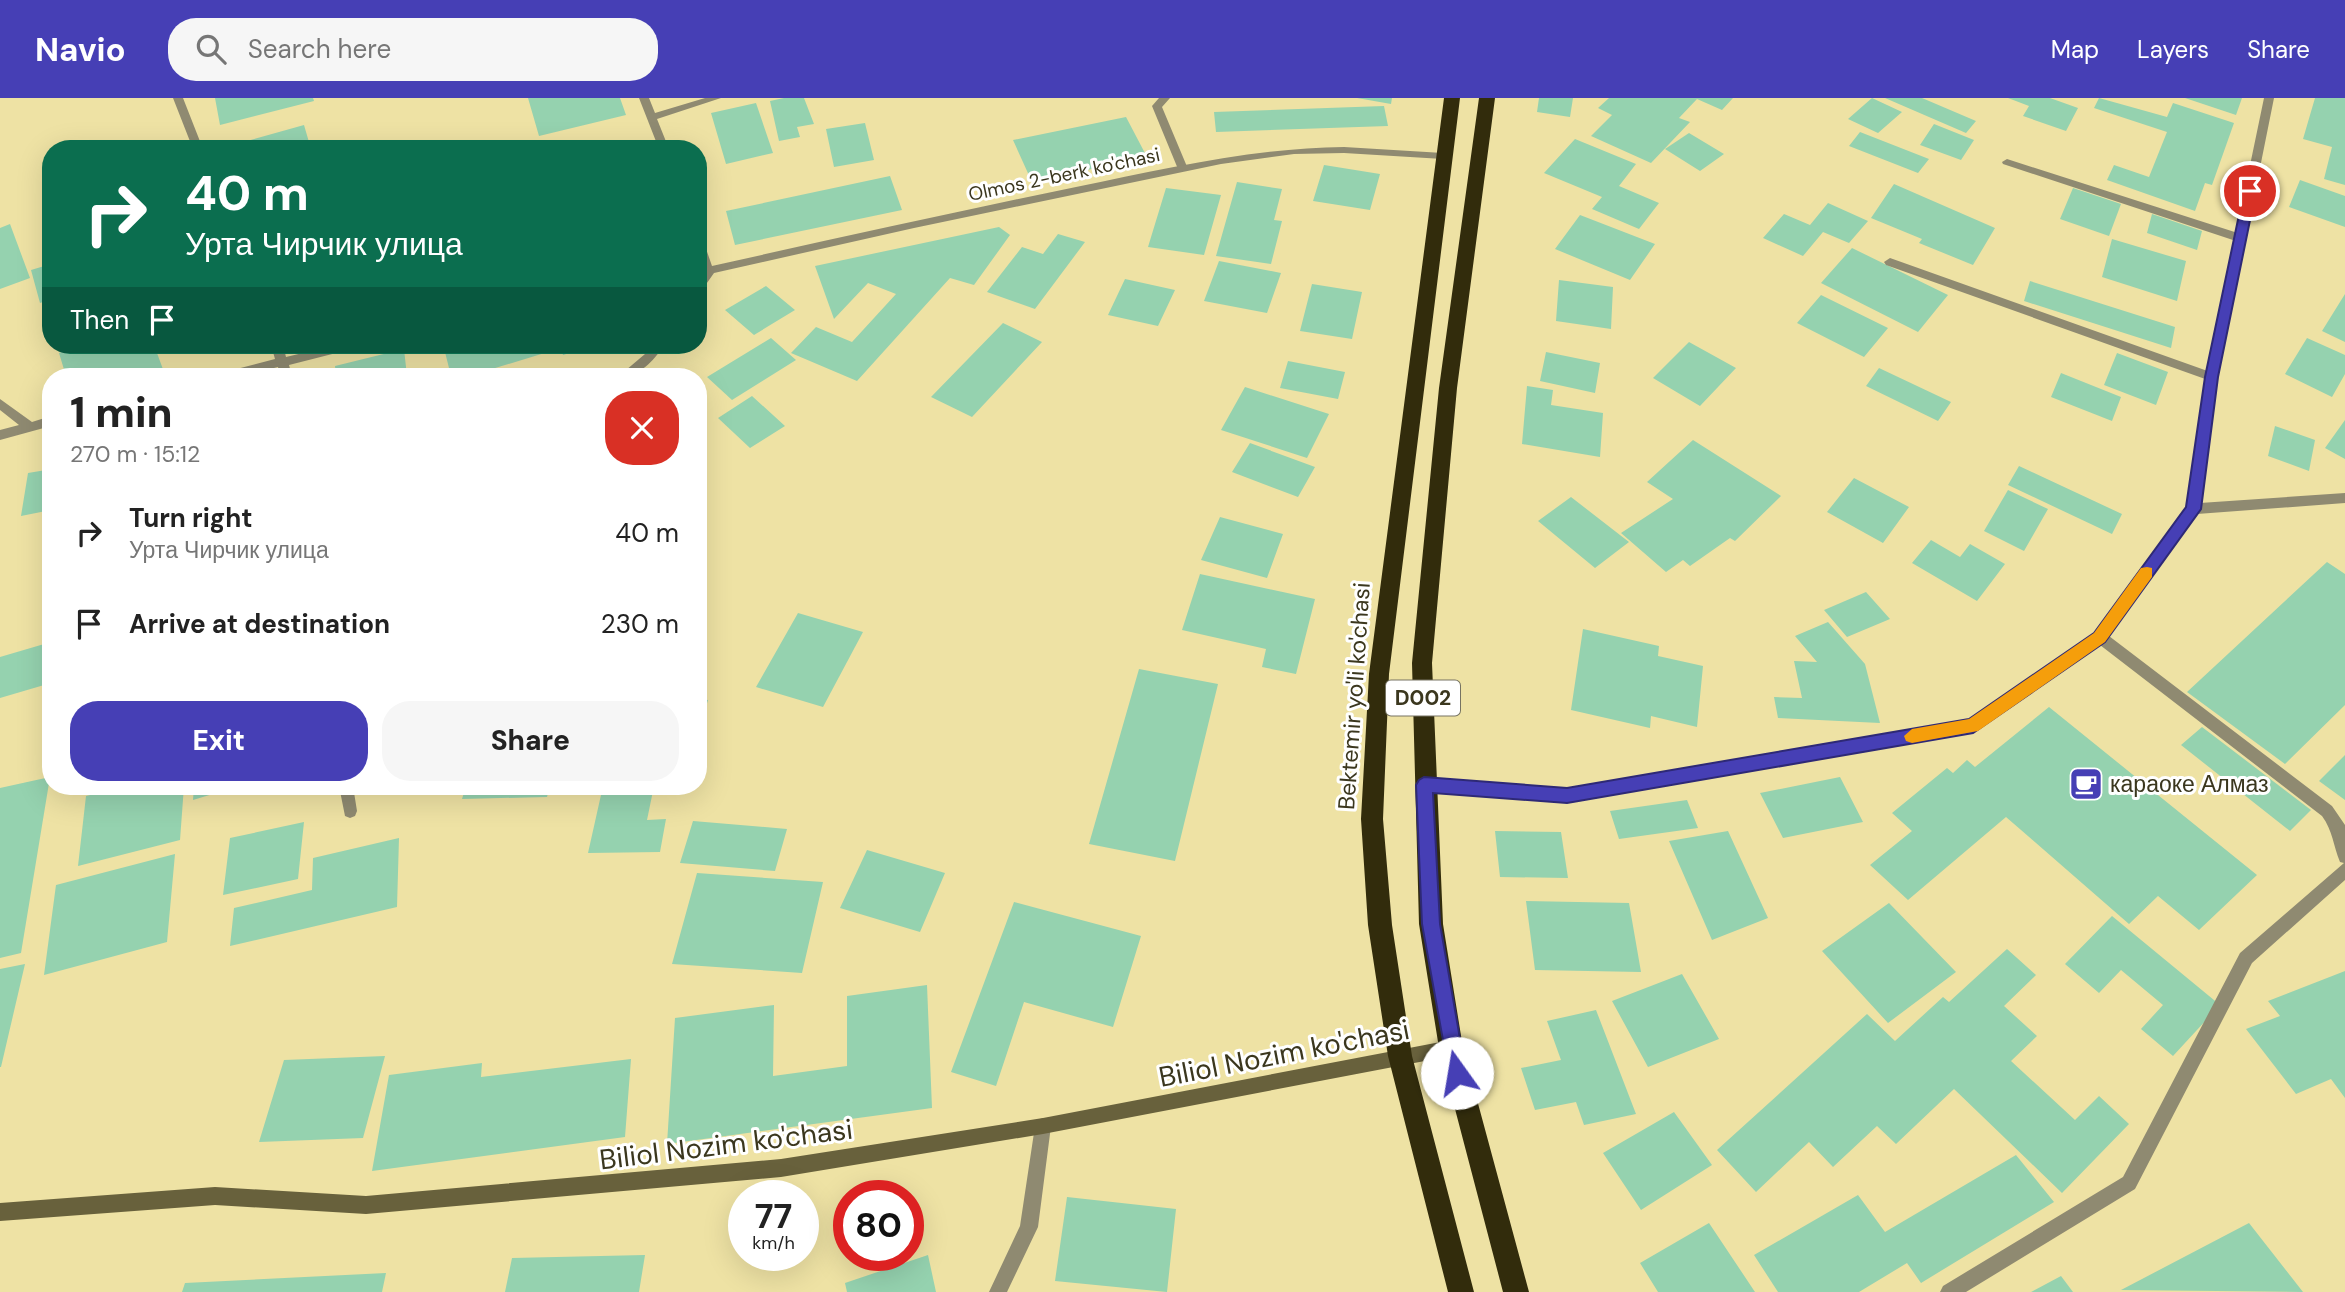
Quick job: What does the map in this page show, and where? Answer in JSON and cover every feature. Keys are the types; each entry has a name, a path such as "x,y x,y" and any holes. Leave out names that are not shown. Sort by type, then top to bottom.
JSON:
{"highway":[{"name":"Bektemir yo'li ko'chasi","path":"1452,98 1378,674 1373,819 1380,925 1400,1056 1461,1292"},
{"name":"D002","path":"1487,98 1448,388 1422,663 1424,785 1431,924 1451,1048 1516,1292"}],"street":[{"path":"178,98 194,140"},
{"path":"644,98 661,140"},
{"path":"652,117 716,98"},
{"path":"1165,98 1157,106 1183,169"},
{"path":"1424,785 1567,796 1973,726 2100,637 2193,509 2212,377 2269,98"},
{"name":"Olmos 2-berk ko'chasi","path":"707,272 914,224 1183,169 1294,151 1344,150 1443,156"},
{"path":"2007,162 2240,237"},
{"path":"1890,262 2212,377"},
{"path":"281,354 285,368"},
{"path":"256,368 314,354"},
{"path":"635,368 651,354"},
{"path":"0,404 29,426"},
{"path":"0,435 42,423"},
{"path":"2193,509 2345,498"},
{"path":"2100,637 2327,811 2338,827 2345,857"},
{"path":"347,795 350,811"},
{"path":"1949,1292 2129,1183 2246,958 2345,870"},
{"name":"Biliol Nozim ko'chasi","path":"0,1212 215,1196 366,1205 552,1191 781,1168 1043,1126 1451,1048"},
{"path":"998,1292 1030,1227 1043,1126"}],"building":[{"path":"215,98 313,98 314,101 220,125"},
{"path":"528,98 620,98 626,115 539,136"},
{"path":"804,98 814,124 797,127 800,137 779,141 770,101"},
{"path":"1357,98 1392,98 1391,104"},
{"path":"1539,98 1573,98 1570,117 1537,112"},
{"path":"1609,98 1733,98 1722,110 1697,99 1679,118 1690,122 1651,163 1591,136 1612,115 1598,108"},
{"path":"1872,98 1902,112 1878,133 1848,119"},
{"path":"1885,98 1922,98 1976,121 1966,133"},
{"path":"2008,98 2050,98 2078,108 2066,131 2023,116 2029,106"},
{"path":"2099,98 2167,117 2173,103 2234,123 2212,185 2205,183 2195,211 2107,180 2114,165 2149,177 2167,132 2094,108"},
{"path":"2185,98 2242,98 2236,115"},
{"path":"2315,98 2345,98 2345,185 2324,179 2332,147 2303,139"},
{"path":"756,103 773,153 726,164 711,113"},
{"path":"1384,106 1388,126 1216,132 1214,112"},
{"path":"1126,117 1147,157 1032,182 1013,140"},
{"path":"865,123 874,160 834,167 826,129"},
{"path":"1934,124 1974,140 1961,160 1920,145"},
{"path":"304,125 308,140 251,140"},
{"path":"1860,132 1929,159 1918,173 1849,146"},
{"path":"1689,133 1724,154 1700,171 1665,149"},
{"path":"1575,139 1636,164 1619,186 1659,203 1639,229 1592,209 1602,197 1544,173"},
{"path":"1324,165 1380,174 1370,210 1313,201"},
{"path":"890,176 902,210 735,245 726,211"},
{"path":"2300,180 2345,196 2345,227 2289,207"},
{"path":"1237,182 1282,189 1274,220 1282,221 1271,264 1216,256"},
{"path":"1894,184 1995,228 1973,265 1919,243 1922,239 1871,218"},
{"path":"1166,188 1221,195 1204,255 1148,247"},
{"path":"2073,188 2121,204 2109,236 2060,219"},
{"path":"1828,203 1868,221 1849,243 1823,232 1803,256 1763,238 1784,214 1810,225"},
{"path":"2152,214 2202,231 2197,250 2147,233"},
{"path":"1580,215 1655,244 1630,280 1555,249"},
{"path":"10,224 30,278 0,289 0,228"},
{"path":"999,227 1010,235 974,285 950,278 857,381 791,353 816,327 852,342 896,294 868,283 834,319 815,266"},
{"path":"1058,234 1085,242 1035,309 987,292 1022,247 1043,254"},
{"path":"2112,239 2186,261 2177,301 2102,277"},
{"path":"1852,248 1948,295 1918,332 1821,283"},
{"path":"1219,261 1281,273 1267,313 1204,301"},
{"path":"42,267 40,303 31,270"},
{"path":"1125,279 1175,290 1158,326 1108,315"},
{"path":"1559,280 1613,287 1611,329 1556,321"},
{"path":"2030,281 2175,327 2171,348 2024,301"},
{"path":"1312,284 1362,292 1352,339 1300,331"},
{"path":"766,286 795,310 754,335 725,310"},
{"path":"2345,294 2345,342 2322,331"},
{"path":"1821,295 1888,328 1864,357 1797,323"},
{"path":"1003,323 1042,342 972,417 931,397"},
{"path":"771,338 796,360 732,400 707,377"},
{"path":"2307,338 2345,355 2345,374 2332,397 2285,374"},
{"path":"1689,342 1736,368 1700,406 1653,378"},
{"path":"1546,352 1600,363 1595,393 1540,381"},
{"path":"2117,353 2168,372 2156,405 2104,385"},
{"path":"59,354 157,354 163,368 64,368"},
{"path":"384,354 405,354 406,368 335,368"},
{"path":"446,354 541,354 495,368 449,368"},
{"path":"1288,361 1345,372 1338,399 1280,388"},
{"path":"1879,368 1951,402 1938,421 1866,386"},
{"path":"2061,373 2121,397 2112,421 2051,397"},
{"path":"1527,386 1553,390 1551,405 1603,413 1600,457 1522,444"},
{"path":"1245,387 1329,414 1307,458 1221,430"},
{"path":"752,396 785,426 750,448 718,418"},
{"path":"2345,420 2345,459 2325,448"},
{"path":"2275,426 2315,440 2309,471 2268,456"},
{"path":"1693,440 1781,496 1735,541 1730,538 1690,566 1683,560 1666,572 1621,533 1673,499 1647,482"},
{"path":"1250,443 1315,467 1298,497 1232,472"},
{"path":"2019,466 2122,514 2112,534 2008,485"},
{"path":"42,471 42,512 21,516 28,473"},
{"path":"1854,478 1909,507 1883,543 1827,512"},
{"path":"2008,490 2048,509 2024,551 1984,531"},
{"path":"1571,497 1629,542 1595,568 1538,521"},
{"path":"1220,517 1283,534 1267,578 1201,560"},
{"path":"1931,540 1960,557 1970,544 2005,564 1977,601 1912,563"},
{"path":"2327,562 2345,574 2345,705 2285,764 2187,692"},
{"path":"1200,574 1315,599 1296,674 1262,667 1266,649 1182,630"},
{"path":"1866,592 1890,619 1847,637 1824,610"},
{"path":"798,613 863,632 823,707 756,687"},
{"path":"1828,622 1865,664 1880,723 1778,718 1774,697 1802,698 1794,661 1817,662 1795,636"},
{"path":"1583,629 1659,646 1658,656 1703,666 1697,727 1651,716 1650,728 1571,710"},
{"path":"42,645 42,686 0,698 0,657"},
{"path":"1139,669 1218,684 1175,861 1089,844"},
{"path":"2049,707 2257,875 2199,930 2158,896 2129,924 2006,817 1908,900 1870,865 1912,831 1892,813 1947,768 1953,773 1967,760 1975,767"},
{"path":"2202,727 2311,810 2290,831 2181,745"},
{"path":"2345,755 2345,800 2319,781"},
{"path":"1840,777 1863,822 1783,838 1760,793"},
{"path":"42,779 42,795 47,795 21,953 0,958 0,788"},
{"path":"183,795 180,840 78,866 86,796"},
{"path":"193,795 209,795 193,800"},
{"path":"463,795 548,795 547,797 462,799"},
{"path":"601,795 652,795 647,820 666,819 660,852 588,853"},
{"path":"1687,800 1698,828 1619,839 1610,811"},
{"path":"693,821 787,829 775,871 680,863"},
{"path":"304,822 298,879 223,895 230,838"},
{"path":"1495,831 1561,832 1568,878 1500,877"},
{"path":"1728,831 1768,918 1712,940 1669,841"},
{"path":"399,838 397,907 230,946 234,908 312,890 313,858"},
{"path":"867,850 945,873 920,932 840,908"},
{"path":"175,854 167,942 44,975 56,885"},
{"path":"697,873 823,882 802,973 672,964"},
{"path":"1526,901 1629,903 1641,972 1535,970"},
{"path":"1014,902 1141,936 1113,1027 1024,1002 996,1086 951,1072"},
{"path":"1889,903 1956,972 1888,1023 1822,951"},
{"path":"2112,916 2220,1005 2173,1056 2141,1029 2163,1005 2121,970 2099,993 2065,964"},
{"path":"2007,949 2036,975 2004,1006 2037,1036 2011,1061 2075,1120 2099,1096 2129,1124 2062,1193 1954,1089 1896,1144 1877,1126 1833,1167 1809,1142 1756,1192 1717,1150 1867,1014 1895,1041 1943,997 1949,1002"},
{"path":"25,964 1,1067 0,1067 0,969"},
{"path":"2345,971 2345,1098 2331,1079 2296,1094 2246,1029 2280,1016 2268,1001"},
{"path":"1682,974 1719,1039 1648,1067 1612,1001"},
{"path":"927,985 932,1108 667,1144 675,1018 774,1005 773,1076 847,1066 847,996"},
{"path":"1596,1010 1636,1114 1584,1125 1576,1102 1535,1110 1521,1068 1561,1060 1547,1021"},
{"path":"385,1056 363,1138 259,1142 284,1060"},
{"path":"631,1059 625,1137 372,1171 389,1075 482,1063 481,1077"},
{"path":"1674,1112 1712,1165 1641,1210 1603,1153"},
{"path":"2016,1155 2054,1202 1921,1283 1907,1263 1859,1292 1778,1292 1754,1255 1858,1195 1885,1232"},
{"path":"1067,1197 1176,1209 1167,1292 1055,1281"},
{"path":"1709,1223 1755,1292 1658,1292 1640,1263"},
{"path":"2249,1223 2303,1292 2121,1290"},
{"path":"645,1255 639,1292 505,1292 512,1258"},
{"path":"928,1255 936,1292 847,1292 845,1283 881,1271 924,1271 924,1256"},
{"path":"386,1273 382,1292 182,1292 185,1283"},
{"path":"2061,1276 2073,1292 2031,1292"}],"slow traffic":[{"path":"1912,736 1973,726 2100,637 2147,573"}],"place":[{"name":"караоке Алмаз","path":"2086,784"}],"route":[{"path":"1457,1073 1431,924 1424,785 1567,796 1973,726 2100,637 2193,509 2212,377 2250,191"}]}
